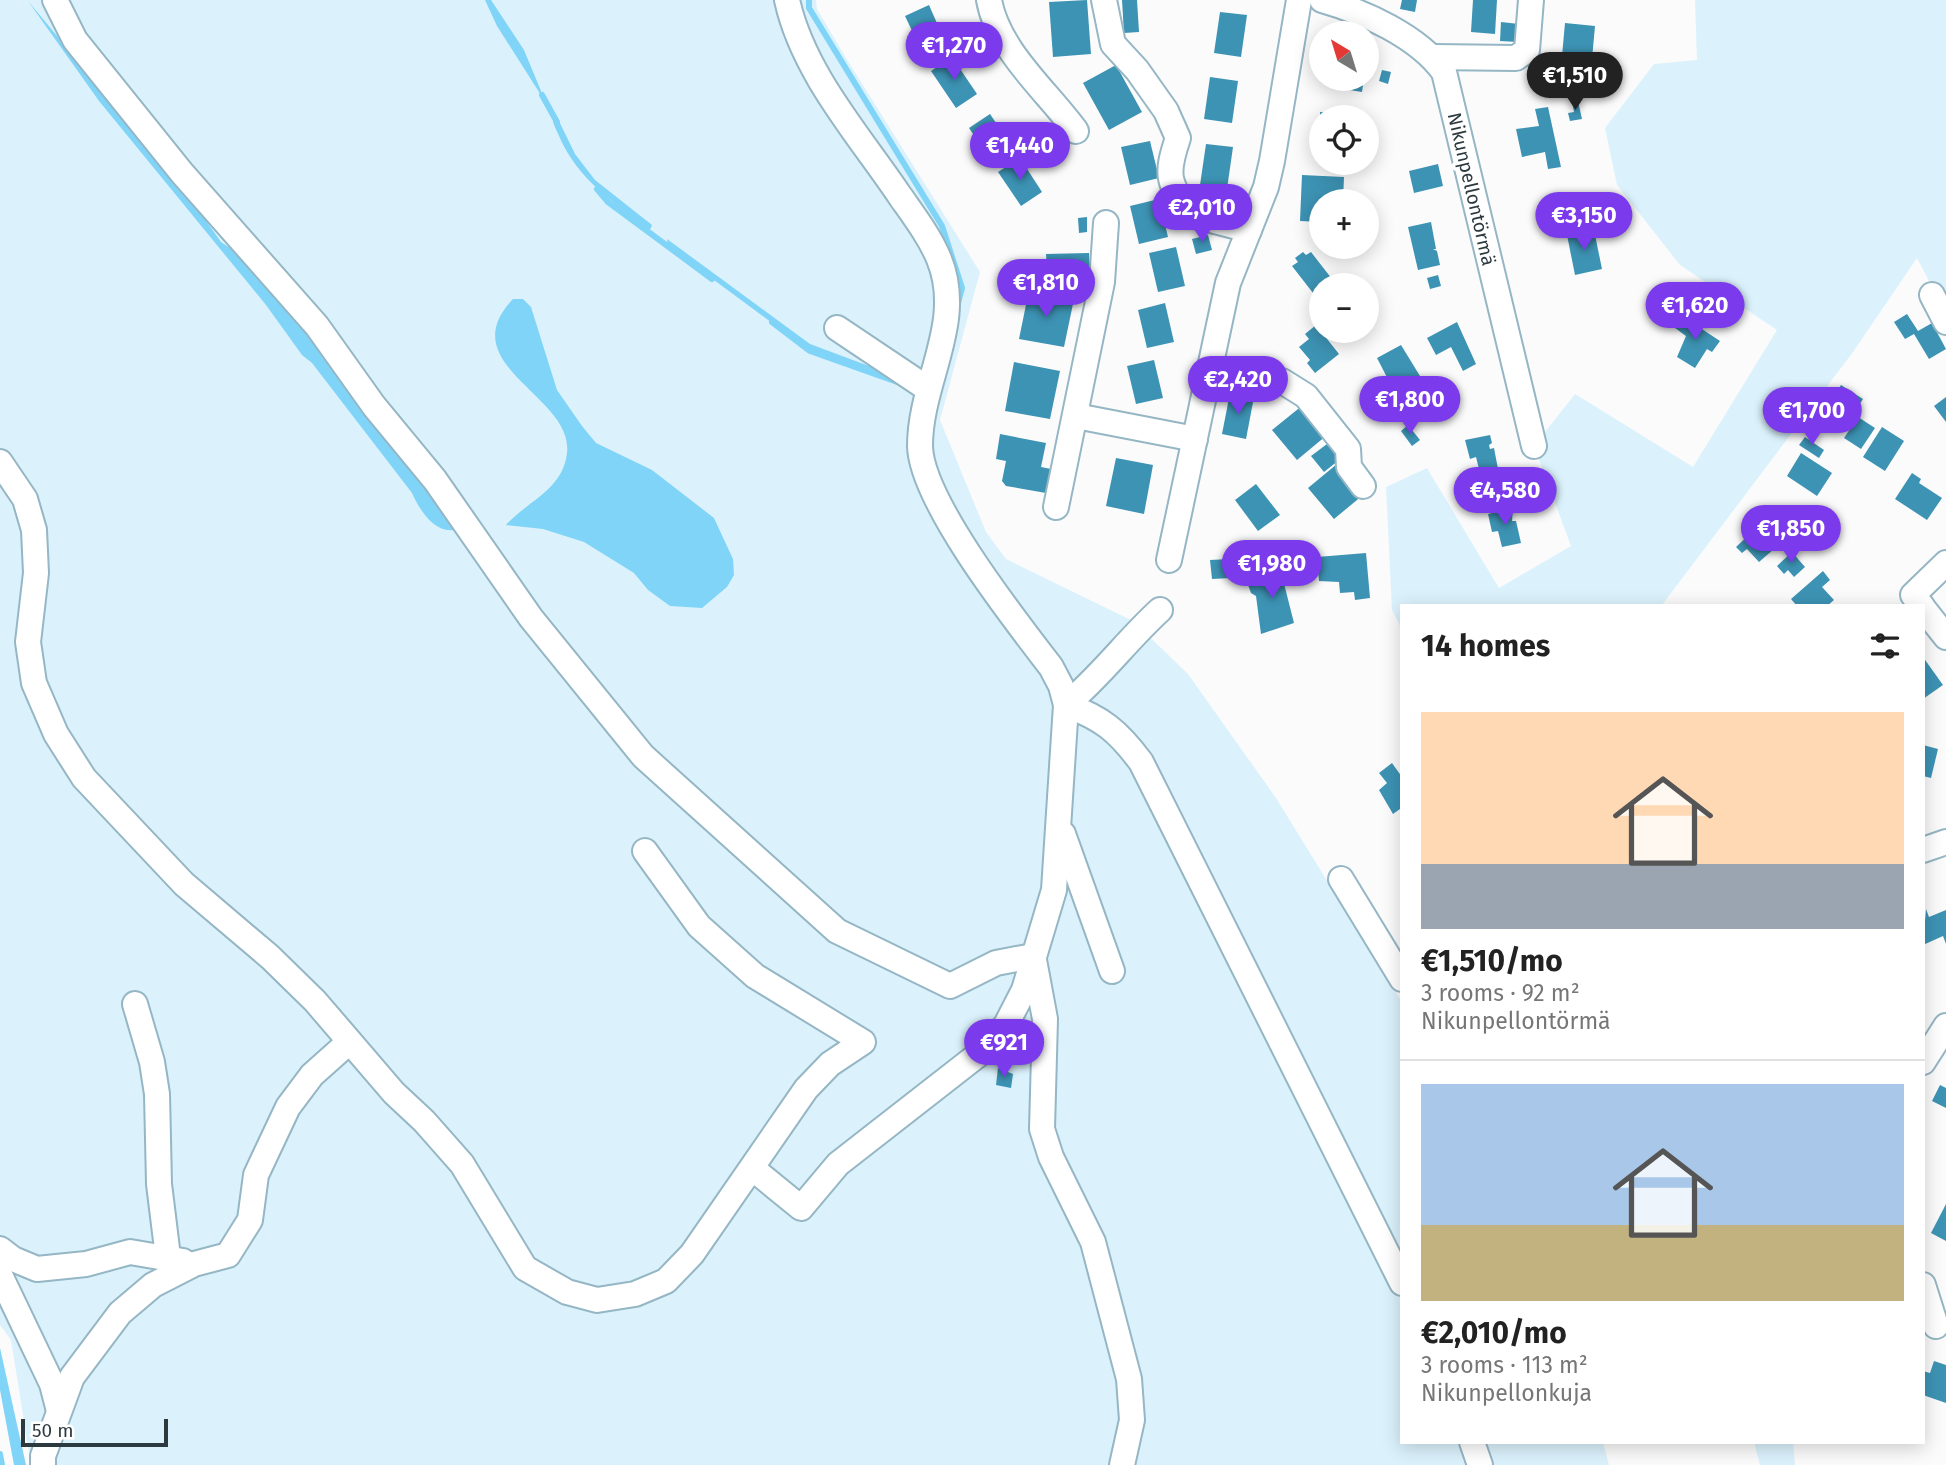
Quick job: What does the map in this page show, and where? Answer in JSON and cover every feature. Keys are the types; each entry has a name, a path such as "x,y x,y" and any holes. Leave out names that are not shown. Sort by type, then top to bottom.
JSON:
{"street":[{"path":"55,0 75,40 182,173 317,326 374,406 435,480 531,618 643,756 837,931 950,986 996,963 1033,956"},
{"path":"751,1168 769,1179 800,1208 838,1164 979,1054 1006,1025 1024,990 1054,890 1066,705 1061,686 1051,667 941,511 926,478 920,447 928,389 947,324 946,278 938,256 918,222 816,72 796,34 786,0"},
{"path":"989,0 999,29 1013,52 1076,131"},
{"path":"1104,0 1113,44 1137,70 1166,111 1178,138 1168,166 1173,190 1191,215 1249,230"},
{"path":"1169,560 1228,283 1272,161 1299,0"},
{"path":"1322,0 1387,27 1433,57 1516,58 1527,50 1531,0"},
{"name":"Nikunpellontörmä","path":"1433,57 1444,72 1453,106 1534,446"},
{"path":"1055,507 1102,282 1106,223"},
{"path":"1932,295 1946,322"},
{"path":"837,328 928,389"},
{"path":"1209,371 1282,381 1306,396 1348,449 1349,467 1363,486"},
{"path":"1076,416 1195,439"},
{"path":"0,462 25,499 34,530 36,573 29,657 41,704 56,734 93,788 184,884 306,992 463,1164 525,1268 567,1292 597,1300 635,1294 666,1281 692,1254 806,1088 830,1064 863,1042 755,976 699,926 645,851"},
{"path":"1919,603 1946,563"},
{"path":"1066,705 1095,681 1134,635 1160,610"},
{"path":"1925,611 1946,637"},
{"path":"1066,705 1097,716 1125,739 1141,762 1400,1279"},
{"path":"1059,827 1112,971"},
{"path":"1925,849 1946,842"},
{"path":"1342,879 1400,976"},
{"path":"1033,956 1041,986 1045,1019 1042,1129 1051,1157 1093,1242 1129,1379 1132,1420 1122,1465"},
{"path":"135,1004 152,1062 157,1094 159,1184 168,1257"},
{"path":"1925,1059 1946,1026"},
{"path":"43,1465 43,1456 72,1377 120,1313 153,1285 194,1264 228,1255 250,1220 256,1175 288,1107 312,1075 349,1042"},
{"path":"0,1249 13,1259 37,1269 86,1264 130,1252 194,1264"},
{"path":"0,1275 52,1384 59,1411"},
{"path":"1925,1292 1935,1327"},
{"path":"1473,1444 1480,1465"}],"shaded area":[{"path":"0,0 816,0 817,9 846,58 980,272 940,420 986,532 1006,559 1133,621 1188,674 1276,798 1400,999 1400,1444 1604,1444 1609,1465 31,1465 11,1340 0,1325"},
{"path":"1695,0 1946,0 1946,314 1917,258 1853,352 1663,604 1400,604 1400,626 1392,610 1386,487 1427,468 1499,588 1571,546 1534,446 1575,394 1693,467 1777,330 1680,265 1617,185 1605,128 1654,64 1697,60"},
{"path":"1755,1444 1793,1444 1795,1465 1760,1465"}],"water":[{"path":"485,0 491,0 524,50 546,103 497,26"},
{"path":"28,1 181,185 221,242 239,254 267,283 458,529 443,529 424,514 412,493 312,363 302,355 266,305 99,101"},
{"path":"553,116 557,117 575,154 595,180 652,225 651,228 648,230 586,177 567,151 554,126"},
{"path":"667,239 810,344 897,379 802,345 668,246"},
{"path":"513,299 523,299 531,307 557,390 596,443 652,470 714,518 733,559 734,575 727,587 702,608 670,606 648,590 634,573 584,542 543,529 506,525 559,477 567,453 564,433 553,414 504,362 496,343 498,322"},
{"path":"0,1348 26,1465 14,1465 0,1390"}],"building":[{"path":"1087,0 1091,54 1053,57 1049,2"},
{"path":"1122,0 1137,0 1139,32 1124,33"},
{"path":"1402,0 1417,0 1415,12 1400,9"},
{"path":"1473,0 1497,0 1495,34 1471,32"},
{"path":"929,5 947,46 924,56 905,16"},
{"path":"1220,12 1247,15 1241,57 1214,53"},
{"path":"1501,22 1519,24 1518,42 1500,41"},
{"path":"1565,23 1595,26 1592,59 1562,56"},
{"path":"952,57 977,94 956,108 931,71"},
{"path":"1116,65 1142,112 1109,130 1083,83"},
{"path":"1382,70 1391,72 1388,84 1379,81"},
{"path":"1210,77 1238,81 1232,123 1204,119"},
{"path":"1578,101 1582,119 1570,121 1568,113 1574,112 1572,102"},
{"path":"1548,107 1561,167 1548,169 1545,152 1522,157 1516,129 1539,126 1535,109"},
{"path":"990,114 1013,148 992,162 969,128"},
{"path":"1150,141 1159,178 1130,185 1121,147"},
{"path":"1206,144 1233,147 1227,189 1200,185"},
{"path":"1020,158 1042,192 1021,206 998,172"},
{"path":"1438,164 1443,186 1414,193 1409,171"},
{"path":"1302,175 1344,177 1344,189 1309,189 1309,221 1300,221"},
{"path":"1209,194 1226,197 1224,211 1207,209"},
{"path":"1159,199 1168,237 1139,244 1130,206"},
{"path":"1087,217 1087,232 1079,233 1078,218"},
{"path":"1431,222 1436,249 1433,249 1437,251 1440,265 1418,270 1408,227"},
{"path":"1594,230 1602,269 1575,275 1567,235"},
{"path":"1208,235 1212,250 1196,254 1192,239"},
{"path":"1176,247 1185,286 1158,292 1149,253"},
{"path":"1303,252 1306,255 1309,253 1309,259 1316,259 1327,273 1309,273 1309,288 1292,266 1298,262 1295,258"},
{"path":"1089,253 1090,268 1047,269 1046,254"},
{"path":"1438,275 1441,286 1430,289 1427,278"},
{"path":"1029,290 1074,299 1064,347 1019,339"},
{"path":"1165,303 1174,342 1147,348 1138,310"},
{"path":"1907,314 1918,331 1932,323 1946,349 1929,359 1914,334 1905,339 1894,322"},
{"path":"1682,316 1720,341 1712,352 1707,349 1695,368 1677,357 1686,336 1675,328"},
{"path":"1457,322 1476,364 1463,371 1451,347 1436,355 1427,338"},
{"path":"1309,339 1309,343 1330,343 1339,354 1315,373 1307,363 1310,360 1299,347"},
{"path":"1401,345 1420,376 1412,380 1414,385 1405,390 1402,385 1393,389 1377,358"},
{"path":"1154,360 1163,398 1136,404 1127,366"},
{"path":"1014,362 1060,371 1050,419 1005,411"},
{"path":"1841,385 1863,399 1843,429 1821,415"},
{"path":"1230,393 1254,397 1246,439 1222,434"},
{"path":"1946,397 1946,422 1934,406"},
{"path":"1303,405 1327,435 1297,460 1272,430"},
{"path":"1858,417 1875,428 1861,449 1844,438"},
{"path":"1408,425 1420,440 1412,446 1401,431"},
{"path":"1882,427 1904,441 1885,471 1863,457"},
{"path":"1000,434 1046,443 1041,467 1051,469 1046,493 1006,486 1002,481 1006,461 996,459"},
{"path":"1490,435 1492,443 1489,445 1490,449 1494,448 1498,469 1480,473 1476,457 1470,459 1465,440"},
{"path":"1805,437 1824,450 1819,458 1799,445"},
{"path":"1331,441 1344,456 1324,472 1311,456"},
{"path":"1801,453 1832,473 1817,496 1787,476"},
{"path":"1116,458 1153,465 1144,514 1106,506"},
{"path":"1337,464 1363,495 1334,519 1308,488"},
{"path":"1912,473 1921,479 1919,483 1942,498 1927,520 1895,499"},
{"path":"1256,484 1280,515 1258,531 1235,500"},
{"path":"1513,508 1512,521 1516,521 1521,543 1502,547 1498,531 1492,532 1488,514"},
{"path":"1771,514 1778,522 1770,529 1782,542 1759,562 1747,549 1742,553 1736,547"},
{"path":"1792,552 1805,567 1794,577 1788,570 1784,574 1777,566"},
{"path":"1366,553 1370,598 1355,600 1354,592 1340,593 1339,582 1319,581 1317,557"},
{"path":"1229,559 1231,578 1212,579 1210,560"},
{"path":"1278,560 1294,623 1261,634 1256,596 1251,593 1248,585 1268,579 1264,564"},
{"path":"1823,571 1830,580 1822,587 1834,600 1829,604 1795,604 1791,599"},
{"path":"1925,660 1943,685 1925,698"},
{"path":"1925,746 1938,749 1931,778 1925,776"},
{"path":"1392,763 1400,774 1400,809 1393,814 1379,790 1387,783 1379,773"},
{"path":"1926,909 1929,917 1946,910 1946,944 1943,936 1925,944"},
{"path":"998,1068 1013,1074 1011,1088 996,1085"},
{"path":"1940,1085 1946,1088 1946,1108 1932,1101"},
{"path":"1946,1204 1946,1241 1931,1233"},
{"path":"1934,1361 1946,1365 1946,1403 1925,1396 1925,1372 1930,1373"}],"waterway":[{"path":"809,0 809,8 942,226 962,288 957,307"},
{"path":"542,95 557,122"},
{"path":"597,189 608,202 712,279"},
{"path":"772,322 810,351 900,383"},
{"path":"0,1454 2,1465"}]}
